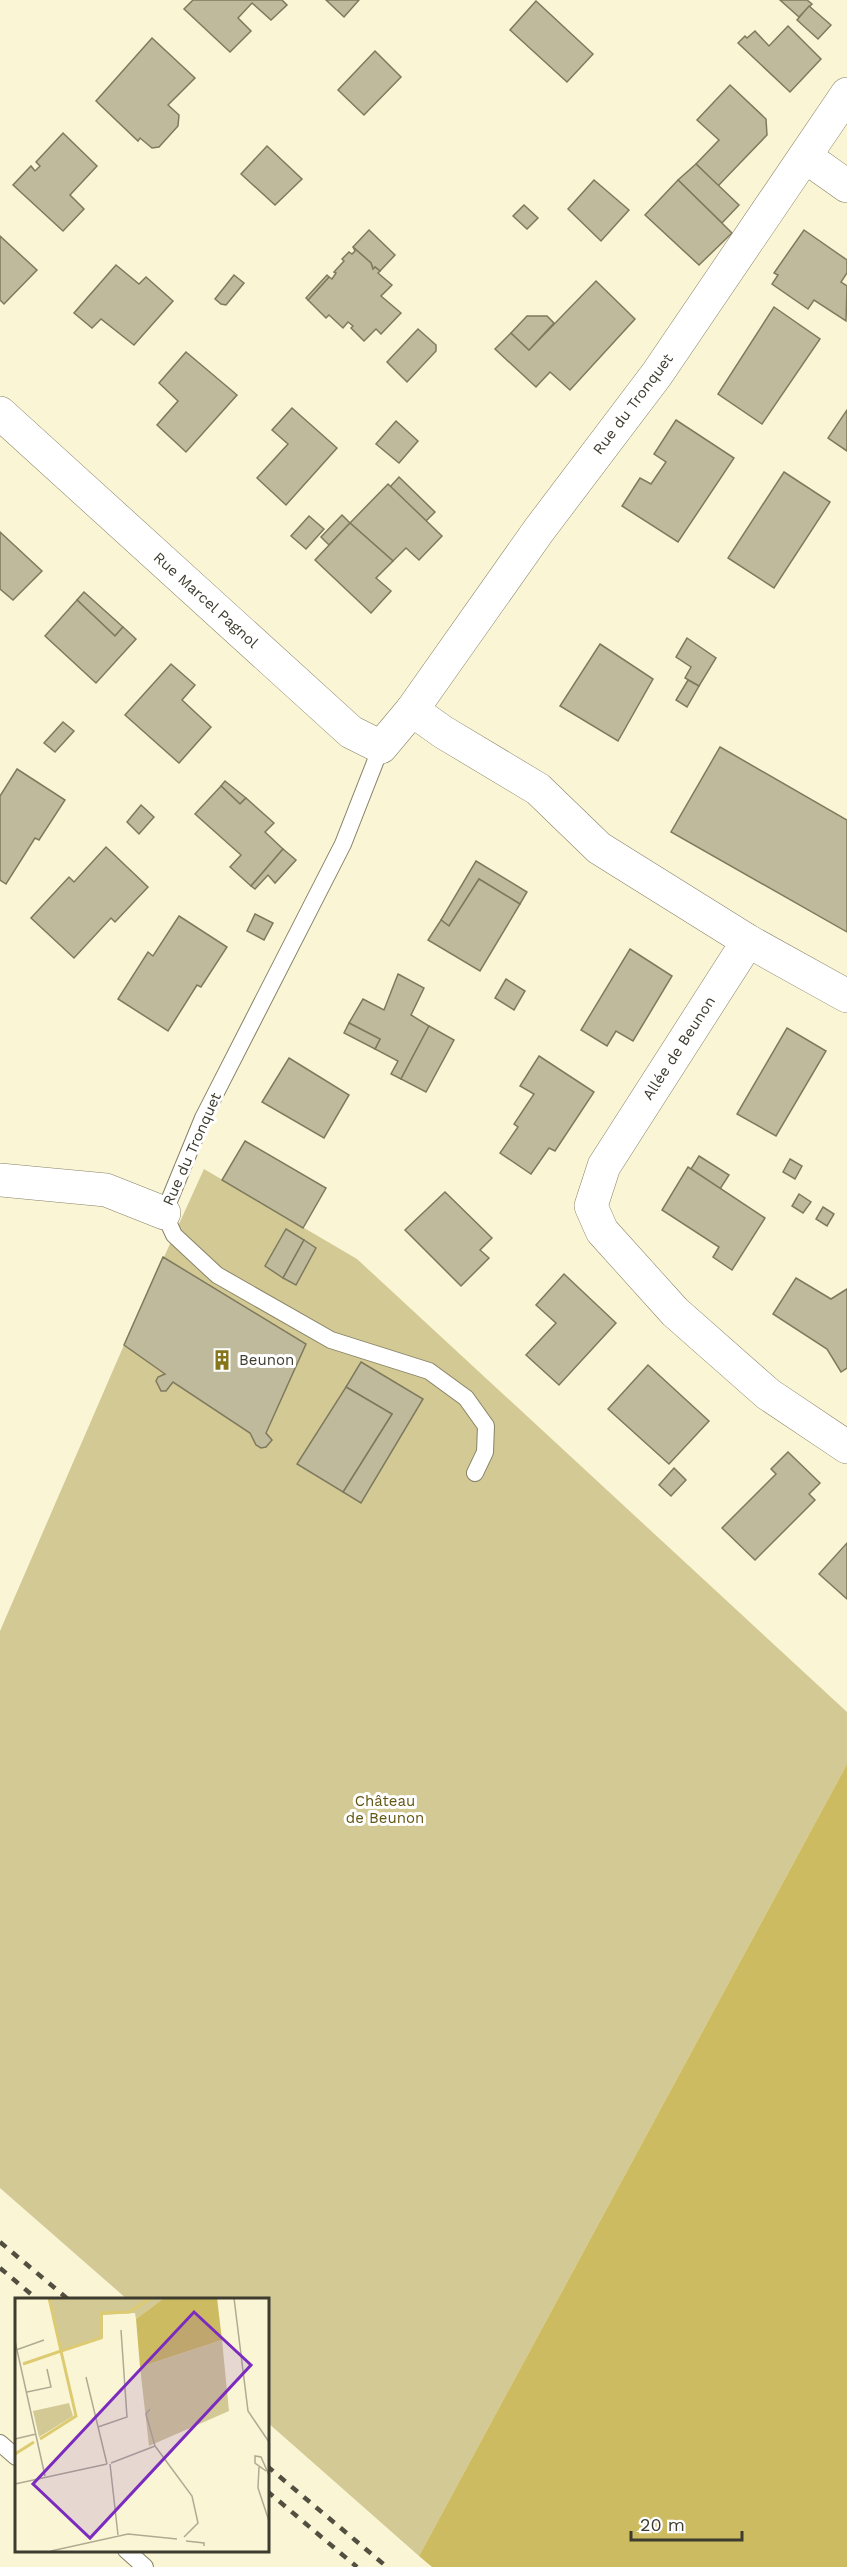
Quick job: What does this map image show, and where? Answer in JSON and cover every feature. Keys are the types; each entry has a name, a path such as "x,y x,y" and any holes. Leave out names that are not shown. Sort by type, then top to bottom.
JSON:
{"street":[{"name":"Rue du Tronquet","path":"412,710 539,530 657,374 847,94"},
{"path":"806,157 847,186"},
{"name":"Rue Marcel Pagnol","path":"0,413 351,732 381,747"},
{"path":"381,747 412,710 443,732 538,789 599,848 748,941 847,996"},
{"name":"Allée de Beunon","path":"748,941 604,1166 591,1206 602,1232 675,1312 768,1394 847,1448"},
{"path":"0,1179 106,1190 164,1213"}],"lane":[{"name":"Rue du Tronquet","path":"381,747 344,844 203,1118 164,1213 174,1234 217,1275 331,1340 429,1371 466,1398 486,1426 485,1452 475,1473"},
{"path":"0,2443 15,2456"},
{"path":"128,2552 145,2567"}],"green space":[{"name":"Château de Beunon","path":"204,1169 357,1259 847,1712 847,1764 419,2556 268,2423 268,2298 126,2298 0,2188 0,1631 124,1345"}],"shaded area":[{"path":"847,1764 847,2567 432,2567 419,2556"}],"building":[{"path":"193,0 282,0 287,5 271,20 252,3 238,18 251,31 230,52 184,9"},
{"path":"326,0 359,0 344,17"},
{"path":"780,0 807,0 812,4 799,17"},
{"path":"536,1 593,54 567,82 510,30"},
{"path":"809,6 831,25 818,39 797,20"},
{"path":"788,26 821,59 790,92 738,43 755,31 769,46"},
{"path":"152,38 195,78 168,105 179,115 178,126 159,147 152,148 140,138 138,141 96,101"},
{"path":"375,51 401,77 364,115 338,90"},
{"path":"730,85 766,119 767,135 718,186 696,164 719,140 697,120"},
{"path":"63,133 97,166 70,195 84,209 63,231 13,185 31,166 35,171 40,166 36,162"},
{"path":"267,146 302,179 275,205 241,174"},
{"path":"696,164 739,205 722,223 678,180"},
{"path":"594,180 629,210 601,241 568,209"},
{"path":"678,180 732,233 699,265 645,215"},
{"path":"524,205 538,218 527,229 513,216"},
{"path":"369,230 395,255 380,271 375,267 373,269 371,263 353,247"},
{"path":"804,230 847,260 847,273 841,282 847,286 846,321 814,300 808,309 772,284 778,275 774,273"},
{"path":"0,236 37,270 4,304 0,300"},
{"path":"353,247 392,285 381,296 401,313 381,334 376,329 364,341 348,322 343,328 329,315 326,318 308,300 329,277 332,279 336,273 334,272 344,261 342,259 349,252 352,254 355,251"},
{"path":"116,265 139,284 146,277 173,301 134,345 101,319 92,328 74,313"},
{"path":"234,275 244,283 226,305 221,304 215,299"},
{"path":"327,275 329,277 308,300 306,298"},
{"path":"596,281 635,319 570,390 550,372 536,387 495,349 511,333 529,350"},
{"path":"774,307 820,339 762,424 718,394"},
{"path":"527,316 547,316 554,323 529,350 511,333"},
{"path":"418,329 436,345 436,351 407,382 387,362"},
{"path":"186,352 237,395 186,452 157,425 178,401 159,383"},
{"path":"292,408 337,448 286,505 257,478 288,444 272,430"},
{"path":"847,410 847,451 828,438"},
{"path":"676,420 734,458 678,542 622,506 640,478 651,484 666,462 654,454"},
{"path":"396,421 418,441 399,463 376,444"},
{"path":"784,472 830,502 774,588 728,558"},
{"path":"399,477 435,512 426,521 390,487"},
{"path":"388,484 442,536 419,560 406,548 393,561 350,523"},
{"path":"342,515 350,523 329,545 321,537"},
{"path":"309,516 324,529 306,549 291,536"},
{"path":"350,523 393,561 376,578 391,591 371,613 315,560"},
{"path":"0,532 42,571 13,600 0,589"},
{"path":"84,592 123,627 115,636 77,600"},
{"path":"77,600 115,636 123,627 136,639 96,683 45,636"},
{"path":"687,638 716,658 699,686 685,678 691,667 676,657"},
{"path":"600,644 653,679 618,741 560,706"},
{"path":"171,664 195,685 182,700 211,727 179,763 125,715"},
{"path":"688,680 699,686 687,707 676,700"},
{"path":"63,722 74,731 55,752 44,743"},
{"path":"720,747 847,820 847,932 671,832"},
{"path":"17,769 65,800 39,840 35,838 6,884 0,880 0,796"},
{"path":"225,781 246,798 240,804 221,786"},
{"path":"221,786 240,804 246,798 274,823 265,832 283,849 251,886 230,867 241,855 195,814"},
{"path":"141,805 154,817 139,834 127,822"},
{"path":"106,847 148,887 115,922 111,918 74,958 31,918 69,877 74,882"},
{"path":"283,849 296,860 275,883 268,875 255,889 251,886"},
{"path":"476,861 527,892 520,904 479,879 449,926 441,920"},
{"path":"479,879 520,904 480,971 428,940 441,920 449,926"},
{"path":"255,914 273,923 264,940 247,931"},
{"path":"179,916 227,947 201,987 197,985 168,1031 118,999 148,952 153,956"},
{"path":"630,949 672,976 633,1041 616,1031 607,1046 581,1030"},
{"path":"398,974 424,988 411,1015 429,1026 401,1079 391,1074 398,1061 375,1049 380,1039 349,1023 363,999 384,1010"},
{"path":"506,979 525,991 514,1010 495,998"},
{"path":"349,1023 380,1039 375,1049 344,1033"},
{"path":"429,1026 454,1040 426,1092 401,1079"},
{"path":"787,1028 826,1051 776,1136 737,1114"},
{"path":"539,1056 594,1092 555,1151 549,1148 531,1174 500,1153 518,1127 514,1124 534,1094 520,1086"},
{"path":"289,1058 349,1095 324,1138 262,1102"},
{"path":"245,1141 326,1188 303,1228 222,1180"},
{"path":"699,1156 729,1175 720,1189 691,1169"},
{"path":"790,1159 802,1166 795,1179 783,1172"},
{"path":"688,1167 765,1218 732,1270 713,1257 719,1247 662,1210"},
{"path":"445,1192 492,1238 480,1250 489,1258 461,1286 405,1230"},
{"path":"799,1194 811,1202 803,1213 792,1206"},
{"path":"823,1207 834,1214 827,1226 816,1219"},
{"path":"286,1229 304,1240 283,1278 265,1266"},
{"path":"304,1240 316,1248 296,1285 283,1278"},
{"name":"Beunon","path":"163,1257 306,1344 266,1433 272,1440 266,1447 261,1448 256,1445 250,1433 173,1382 166,1391 161,1391 156,1381 158,1377 165,1374 124,1345"},
{"path":"564,1274 616,1323 559,1385 526,1355 556,1323 536,1305"},
{"path":"796,1278 831,1299 847,1289 847,1368 841,1372 827,1349 773,1314"},
{"path":"361,1362 423,1399 361,1503 343,1492 392,1414 346,1387"},
{"path":"648,1365 709,1421 669,1464 608,1409"},
{"path":"346,1387 392,1414 343,1492 297,1464"},
{"path":"788,1452 820,1483 809,1494 815,1500 755,1560 722,1528 776,1474 771,1469"},
{"path":"674,1468 686,1480 671,1496 659,1485"},
{"path":"847,1543 847,1599 819,1574"}],"railway":[{"path":"0,2242 67,2298"},
{"path":"0,2268 36,2298"},
{"path":"268,2467 387,2567"},
{"path":"268,2492 357,2567"}],"place":[{"name":"Beunon","path":"222,1360"}]}
